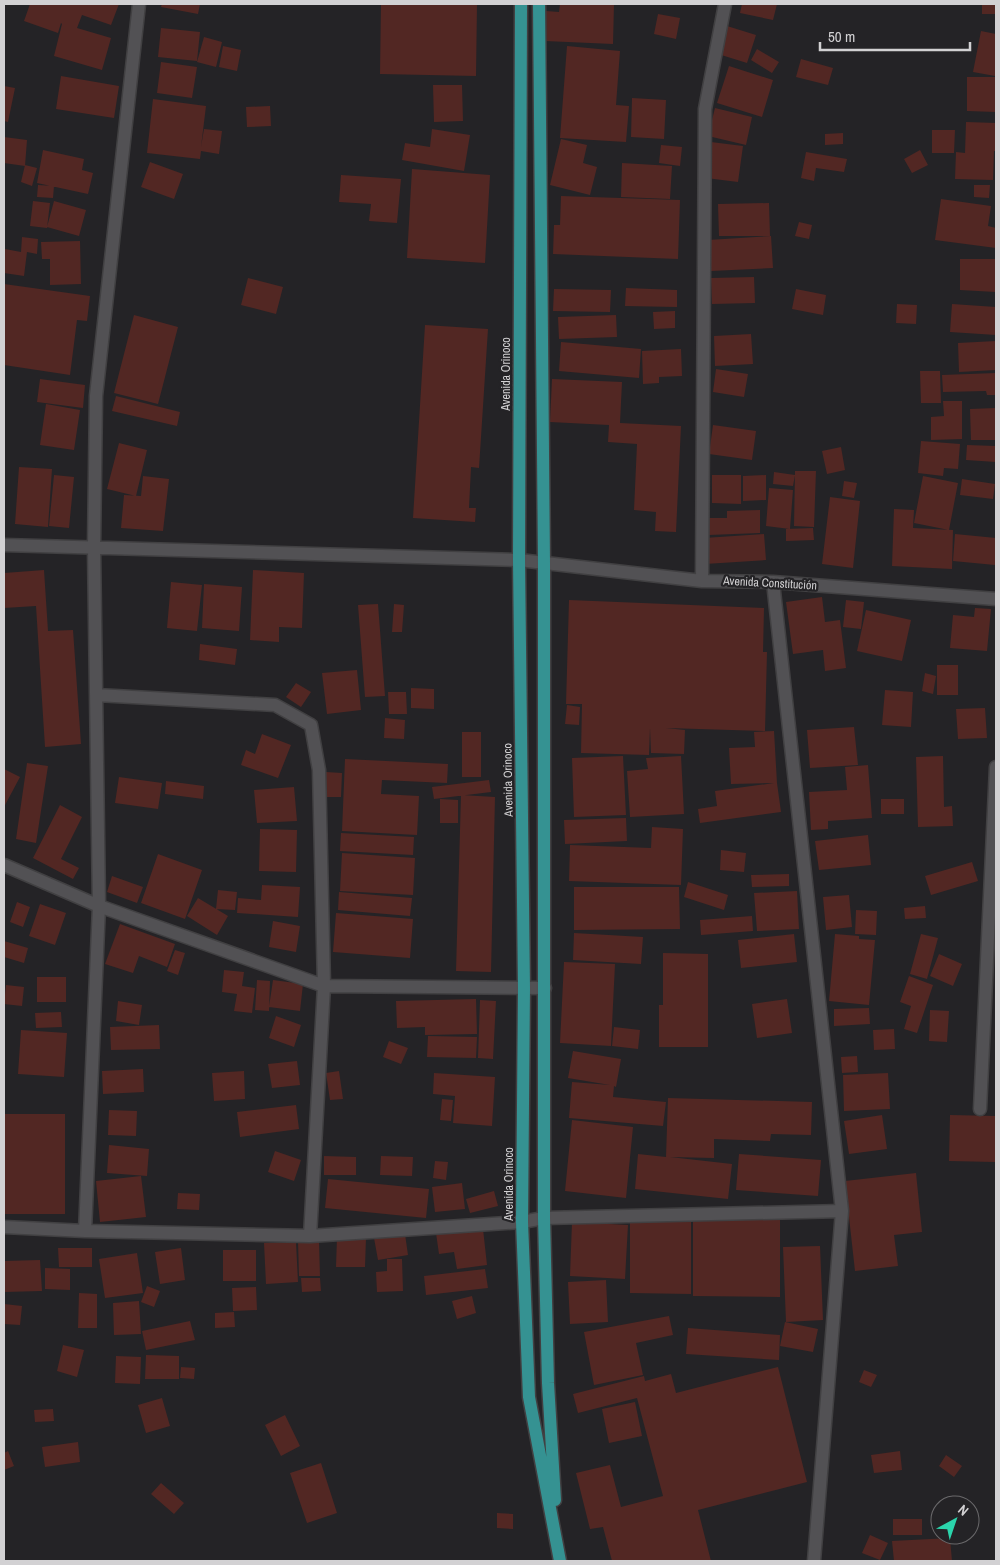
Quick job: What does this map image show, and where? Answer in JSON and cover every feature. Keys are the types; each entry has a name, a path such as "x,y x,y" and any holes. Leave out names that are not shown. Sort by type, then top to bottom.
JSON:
{"main road":[{"name":"Avenida Orinoco","path":"522,4 519,560 524,988 522,1222 529,1397 559,1557"},
{"name":"Avenida Orinoco","path":"539,4 544,563 544,1218 548,1383 559,1557"}],"street":[{"path":"85,1231 99,906 94,548 96,396 139,4"},
{"path":"702,581 705,109 725,4"},
{"name":"Avenida Constitución","path":"4,545 519,560 702,581 773,582 996,599"},
{"path":"773,582 842,1211 814,1561"},
{"path":"97,695 275,705 311,725 319,770 324,986 310,1236"},
{"path":"980,1109 996,767"},
{"path":"4,865 99,906 324,986 545,988"},
{"path":"4,1227 85,1231 310,1236 522,1222 544,1218 842,1211"}],"building":[{"path":"30,4 119,4 111,25 82,15 77,28 111,38 102,70 54,56 62,24 58,33 24,21"},
{"path":"162,4 200,4 198,14 161,7"},
{"path":"381,4 477,4 476,76 380,74"},
{"path":"560,4 614,4 613,44 545,41 546,11 559,12"},
{"path":"742,4 777,4 773,20 740,13"},
{"path":"982,4 996,4 996,14 982,14"},
{"path":"658,14 680,18 676,39 654,34"},
{"path":"727,26 756,35 747,63 718,54"},
{"path":"161,28 200,32 197,61 158,57"},
{"path":"981,31 996,34 995,76 973,72"},
{"path":"204,37 222,42 216,67 197,62"},
{"path":"223,46 241,50 237,71 219,67"},
{"path":"567,46 620,51 616,105 629,106 626,142 560,138"},
{"path":"757,49 779,62 772,73 751,60"},
{"path":"801,59 833,68 828,85 796,77"},
{"path":"161,62 197,67 192,98 157,93"},
{"path":"729,66 773,80 762,117 717,103"},
{"path":"61,76 119,86 114,118 56,109"},
{"path":"967,77 996,77 996,112 967,111"},
{"path":"433,85 462,85 463,121 434,122"},
{"path":"4,86 15,88 8,122 4,121"},
{"path":"632,98 666,100 664,139 631,137"},
{"path":"153,99 206,106 201,147 204,129 222,131 219,154 201,151 200,159 147,153"},
{"path":"270,106 271,126 247,127 246,107"},
{"path":"715,108 752,117 746,145 708,136"},
{"path":"966,122 996,123 993,180 955,179 956,152 965,153"},
{"path":"432,129 470,135 464,171 402,160 405,143 430,147"},
{"path":"932,130 955,130 954,153 932,153"},
{"path":"843,133 843,144 825,145 825,134"},
{"path":"4,137 27,140 25,166 4,163"},
{"path":"561,139 587,145 583,163 597,167 590,195 550,185"},
{"path":"711,142 743,146 738,182 706,178"},
{"path":"661,145 682,147 680,166 659,163"},
{"path":"43,150 84,159 82,170 93,173 88,194 37,183"},
{"path":"920,150 928,165 912,173 904,159"},
{"path":"806,152 847,159 844,172 816,168 814,181 801,178"},
{"path":"150,162 183,174 174,199 141,187"},
{"path":"622,163 672,166 670,199 621,197"},
{"path":"25,165 37,168 32,186 21,182"},
{"path":"412,169 490,175 485,263 407,258"},
{"path":"341,175 401,179 397,223 369,221 371,204 339,202"},
{"path":"38,185 54,186 53,198 37,197"},
{"path":"974,185 990,185 989,198 974,197"},
{"path":"561,196 680,200 678,259 553,254 554,225 560,225"},
{"path":"941,199 991,206 988,226 996,228 996,248 935,240"},
{"path":"33,201 50,203 47,228 30,226"},
{"path":"54,201 86,210 79,236 47,227"},
{"path":"769,203 770,236 719,236 718,204"},
{"path":"799,222 812,225 809,239 795,236"},
{"path":"771,236 773,268 711,271 708,240"},
{"path":"22,237 38,239 37,254 27,252 24,276 4,273 5,249 21,252"},
{"path":"80,241 81,284 50,285 50,259 42,259 41,242"},
{"path":"960,259 996,259 996,292 960,290"},
{"path":"754,277 755,303 712,304 711,278"},
{"path":"248,278 283,287 276,314 241,305"},
{"path":"4,284 90,296 87,321 77,320 70,375 4,365"},
{"path":"626,288 677,290 677,307 625,306"},
{"path":"554,289 611,290 610,312 553,311"},
{"path":"796,289 826,295 823,315 792,309"},
{"path":"897,304 917,305 916,324 896,323"},
{"path":"952,304 996,307 996,335 950,332"},
{"path":"675,311 675,328 654,329 653,312"},
{"path":"134,315 178,327 158,404 114,393"},
{"path":"616,315 617,337 559,339 558,317"},
{"path":"425,325 488,329 479,468 471,467 469,508 476,508 475,522 413,518"},
{"path":"751,334 753,364 715,366 714,336"},
{"path":"996,341 996,370 959,372 958,343"},
{"path":"561,342 641,349 639,378 559,371"},
{"path":"681,349 682,376 659,377 659,383 643,384 642,351"},
{"path":"716,369 748,374 744,397 713,392"},
{"path":"920,371 940,371 941,403 921,403"},
{"path":"996,373 996,395 987,395 986,391 943,392 942,375"},
{"path":"40,379 85,385 83,408 37,402"},
{"path":"552,379 622,382 620,423 681,426 676,532 655,531 656,512 634,510 637,444 608,442 609,425 550,422"},
{"path":"116,396 180,412 177,426 112,411"},
{"path":"943,401 962,401 962,439 931,440 931,417 944,416"},
{"path":"46,404 80,410 74,450 40,445"},
{"path":"996,408 996,440 971,440 970,409"},
{"path":"713,425 756,431 752,460 709,454"},
{"path":"921,441 960,444 958,469 944,468 943,476 918,473"},
{"path":"119,443 147,450 136,496 107,489"},
{"path":"967,445 996,446 996,462 966,460"},
{"path":"841,447 845,470 827,474 822,451"},
{"path":"19,467 52,469 48,527 15,524"},
{"path":"795,471 816,471 814,527 794,526"},
{"path":"774,472 795,475 793,486 773,484"},
{"path":"54,475 74,477 69,528 49,526"},
{"path":"712,475 741,475 741,504 712,503"},
{"path":"766,475 766,500 743,501 743,476"},
{"path":"143,476 169,479 163,531 121,528 124,495 141,496"},
{"path":"923,476 958,483 949,530 914,523"},
{"path":"962,479 995,484 993,499 960,495"},
{"path":"844,481 857,483 854,498 842,496"},
{"path":"769,488 793,490 790,529 766,526"},
{"path":"830,497 860,501 853,568 822,564"},
{"path":"894,509 914,510 913,528 953,530 952,569 892,566"},
{"path":"760,510 760,533 709,535 709,518 727,518 727,511"},
{"path":"813,528 814,540 786,541 786,529"},
{"path":"764,534 766,560 705,564 704,538"},
{"path":"955,534 996,538 995,565 953,561"},
{"path":"44,570 48,631 73,630 81,744 45,747 36,606 4,608 4,573"},
{"path":"253,570 304,573 302,628 279,627 279,642 250,640"},
{"path":"171,582 202,585 197,631 167,628"},
{"path":"204,584 242,587 239,631 202,628"},
{"path":"822,597 825,622 840,620 846,668 825,671 823,650 793,654 786,602"},
{"path":"569,600 764,608 763,652 767,652 765,731 666,728 685,730 684,754 651,753 650,728 649,755 581,753 582,704 566,704"},
{"path":"846,600 864,602 861,629 843,627"},
{"path":"378,604 385,696 365,697 358,605"},
{"path":"394,604 404,605 402,632 392,632"},
{"path":"975,608 991,609 987,651 950,648 953,615 974,617"},
{"path":"866,610 911,620 902,661 857,651"},
{"path":"200,644 237,649 235,665 199,660"},
{"path":"937,665 958,665 958,695 937,695"},
{"path":"357,670 361,710 327,714 322,673"},
{"path":"925,673 936,676 933,694 922,691"},
{"path":"296,683 311,692 301,707 286,697"},
{"path":"411,688 434,689 434,709 411,708"},
{"path":"885,690 913,692 911,727 882,725"},
{"path":"388,692 406,692 407,714 389,714"},
{"path":"567,705 580,707 579,725 565,724"},
{"path":"985,708 987,738 958,739 956,709"},
{"path":"385,718 405,720 404,739 384,738"},
{"path":"854,727 858,765 810,768 807,730"},
{"path":"774,731 781,812 700,823 698,809 717,806 715,791 774,783 731,784 729,748 755,747 754,732"},
{"path":"462,732 481,732 481,777 462,777"},
{"path":"262,734 291,745 278,778 241,765 246,750 255,754"},
{"path":"623,756 626,815 574,817 572,758"},
{"path":"681,756 684,814 630,817 627,771 648,769 646,758"},
{"path":"943,756 944,807 952,806 953,826 918,827 916,757"},
{"path":"345,759 448,764 447,783 382,780 381,794 419,796 417,835 342,831"},
{"path":"27,763 48,766 36,843 16,839"},
{"path":"868,765 872,818 828,821 828,829 811,830 809,792 847,790 845,767"},
{"path":"4,769 20,777 4,807"},
{"path":"326,772 342,773 341,797 325,797"},
{"path":"119,777 162,783 158,809 115,803"},
{"path":"489,780 491,792 434,799 432,787"},
{"path":"166,781 204,786 203,799 165,794"},
{"path":"294,787 297,821 257,823 254,790"},
{"path":"461,795 495,797 491,972 456,971"},
{"path":"440,799 458,800 458,823 440,823"},
{"path":"881,799 904,799 904,814 881,814"},
{"path":"60,805 82,817 61,859 79,868 73,879 33,858"},
{"path":"626,818 627,841 565,844 564,820"},
{"path":"652,827 683,829 681,885 569,881 570,845 651,848"},
{"path":"260,829 297,830 296,872 259,871"},
{"path":"341,833 414,837 413,855 340,851"},
{"path":"868,835 871,865 819,870 815,841"},
{"path":"721,850 746,853 744,872 720,870"},
{"path":"342,853 415,858 413,895 340,891"},
{"path":"158,854 202,870 185,919 141,903"},
{"path":"972,862 978,881 931,895 925,876"},
{"path":"789,874 789,886 752,887 751,875"},
{"path":"112,876 143,887 137,903 107,892"},
{"path":"688,882 728,895 724,910 684,897"},
{"path":"262,885 300,887 298,917 237,913 238,898 261,900"},
{"path":"574,887 679,887 680,929 574,930"},
{"path":"218,890 237,892 235,910 216,909"},
{"path":"797,891 799,929 757,931 754,893"},
{"path":"339,892 412,898 410,916 338,910"},
{"path":"849,895 852,927 826,930 823,897"},
{"path":"198,898 228,916 217,935 187,916"},
{"path":"17,902 30,907 23,927 10,922"},
{"path":"40,904 66,913 55,945 29,936"},
{"path":"925,906 926,918 905,919 904,908"},
{"path":"856,910 877,911 876,935 855,934"},
{"path":"336,913 413,919 410,958 333,952"},
{"path":"752,916 753,931 701,935 700,920"},
{"path":"273,921 300,926 296,952 269,947"},
{"path":"120,924 175,944 167,967 139,956 133,973 105,964"},
{"path":"574,933 643,937 641,964 573,960"},
{"path":"794,934 797,962 741,968 738,940"},
{"path":"835,934 859,936 859,939 875,940 869,1005 829,1001"},
{"path":"921,934 938,938 927,979 910,974"},
{"path":"4,941 28,948 24,963 4,957"},
{"path":"175,950 185,953 178,975 167,971"},
{"path":"663,953 708,954 708,1047 659,1047 659,1005 663,1005"},
{"path":"939,954 962,964 953,986 930,976"},
{"path":"564,962 615,964 611,1046 560,1043"},
{"path":"224,970 244,972 242,986 255,988 252,1013 234,1011 237,994 222,992"},
{"path":"909,976 933,985 917,1033 904,1029 911,1006 900,1002"},
{"path":"37,977 66,977 66,1002 37,1002"},
{"path":"257,980 270,981 269,1011 255,1010"},
{"path":"273,980 303,984 300,1011 269,1007"},
{"path":"6,985 24,987 22,1006 4,1004"},
{"path":"476,999 477,1034 425,1035 425,1027 397,1028 396,1001"},
{"path":"787,999 792,1033 757,1038 752,1004"},
{"path":"480,1000 496,1001 493,1059 478,1058"},
{"path":"118,1001 142,1005 139,1025 116,1021"},
{"path":"869,1008 870,1024 834,1026 834,1009"},
{"path":"930,1010 949,1011 947,1042 929,1041"},
{"path":"61,1012 62,1027 36,1028 35,1013"},
{"path":"276,1016 301,1025 294,1047 269,1038"},
{"path":"159,1025 160,1049 111,1050 110,1027"},
{"path":"614,1027 640,1030 638,1049 612,1046"},
{"path":"894,1029 895,1049 874,1050 873,1030"},
{"path":"21,1030 67,1033 64,1077 18,1074"},
{"path":"428,1036 477,1037 476,1058 427,1057"},
{"path":"389,1041 408,1048 401,1064 383,1057"},
{"path":"573,1051 621,1059 613,1097 666,1102 663,1126 569,1118 572,1082 610,1085 568,1078"},
{"path":"857,1056 858,1072 842,1073 841,1057"},
{"path":"297,1061 300,1085 272,1088 268,1064"},
{"path":"143,1069 144,1092 103,1094 102,1071"},
{"path":"244,1071 245,1099 214,1101 212,1073"},
{"path":"339,1071 343,1099 330,1100 326,1073"},
{"path":"434,1073 495,1077 492,1126 453,1123 455,1096 433,1094"},
{"path":"888,1073 890,1109 844,1111 843,1075"},
{"path":"668,1098 812,1102 811,1135 771,1134 770,1141 714,1139 714,1158 670,1157 732,1164 728,1199 635,1189 638,1154 666,1157"},
{"path":"442,1099 453,1100 451,1121 440,1120"},
{"path":"296,1105 299,1129 240,1137 237,1112"},
{"path":"109,1110 137,1111 136,1136 108,1135"},
{"path":"4,1114 65,1114 65,1214 4,1214"},
{"path":"882,1115 887,1149 849,1154 844,1121"},
{"path":"950,1115 996,1116 995,1162 949,1161"},
{"path":"572,1120 633,1127 626,1198 565,1191"},
{"path":"109,1145 149,1149 147,1176 107,1173"},
{"path":"275,1151 301,1160 294,1181 268,1172"},
{"path":"739,1154 821,1160 818,1196 736,1190"},
{"path":"324,1156 356,1157 356,1175 324,1175"},
{"path":"381,1156 413,1157 412,1176 380,1175"},
{"path":"435,1161 448,1162 446,1180 433,1178"},
{"path":"916,1173 922,1232 894,1235 898,1266 855,1271 845,1181"},
{"path":"141,1176 146,1217 100,1222 96,1181"},
{"path":"328,1179 429,1189 426,1218 325,1208"},
{"path":"462,1183 465,1209 435,1212 432,1187"},
{"path":"494,1191 498,1206 470,1213 466,1199"},
{"path":"178,1193 200,1194 199,1210 177,1209"},
{"path":"693,1219 780,1220 780,1297 693,1296"},
{"path":"630,1220 691,1221 691,1294 630,1293"},
{"path":"572,1222 628,1225 625,1279 570,1276"},
{"path":"483,1229 487,1265 457,1269 454,1252 439,1254 436,1233"},
{"path":"405,1234 408,1255 378,1260 374,1238"},
{"path":"337,1237 366,1238 365,1267 336,1267"},
{"path":"319,1240 320,1276 299,1276 298,1241"},
{"path":"296,1242 298,1282 266,1284 264,1243"},
{"path":"820,1246 823,1320 786,1322 783,1247"},
{"path":"58,1248 92,1248 92,1267 59,1267"},
{"path":"181,1248 185,1280 160,1284 155,1252"},
{"path":"223,1250 256,1250 256,1281 223,1281"},
{"path":"137,1253 143,1293 105,1298 99,1259"},
{"path":"387,1259 402,1259 403,1291 377,1292 376,1272 387,1271"},
{"path":"40,1260 42,1291 4,1292 4,1261"},
{"path":"45,1268 70,1269 70,1290 45,1289"},
{"path":"485,1269 488,1288 426,1295 424,1276"},
{"path":"301,1278 320,1278 321,1291 302,1292"},
{"path":"606,1280 608,1322 570,1324 568,1282"},
{"path":"147,1286 160,1291 154,1307 141,1302"},
{"path":"256,1287 257,1310 233,1311 232,1288"},
{"path":"79,1293 97,1294 97,1328 78,1328"},
{"path":"472,1296 476,1313 457,1319 452,1301"},
{"path":"139,1301 141,1334 114,1335 113,1303"},
{"path":"4,1304 22,1306 20,1325 4,1324"},
{"path":"234,1312 235,1327 215,1328 215,1313"},
{"path":"669,1316 673,1335 636,1343 643,1375 594,1385 584,1332"},
{"path":"190,1321 195,1340 146,1350 142,1331"},
{"path":"785,1322 818,1329 813,1352 780,1346"},
{"path":"688,1328 780,1335 779,1360 686,1354"},
{"path":"63,1345 84,1350 77,1377 57,1371"},
{"path":"146,1355 179,1356 179,1379 145,1379"},
{"path":"116,1356 141,1357 140,1384 115,1383"},
{"path":"181,1367 195,1368 194,1379 180,1378"},
{"path":"778,1367 807,1482 698,1510 711,1561 612,1561 603,1527 590,1529 576,1473 610,1465 621,1507 663,1496 637,1398 578,1413 573,1394 644,1376 645,1381 671,1374 676,1393"},
{"path":"864,1370 877,1375 871,1387 859,1382"},
{"path":"162,1398 170,1426 146,1433 138,1405"},
{"path":"635,1402 642,1436 609,1443 602,1409"},
{"path":"53,1409 54,1421 35,1422 34,1410"},
{"path":"285,1415 300,1446 281,1456 265,1425"},
{"path":"78,1442 80,1462 45,1467 42,1447"},
{"path":"8,1451 14,1466 4,1470 4,1453"},
{"path":"900,1451 902,1470 874,1473 871,1455"},
{"path":"946,1455 962,1466 954,1477 939,1466"},
{"path":"321,1463 337,1513 307,1523 290,1473"},
{"path":"161,1483 184,1503 174,1514 151,1494"},
{"path":"497,1513 513,1514 513,1529 497,1528"},
{"path":"893,1519 922,1519 922,1535 893,1535"},
{"path":"870,1535 888,1543 880,1560 862,1553"},
{"path":"930,1539 930,1545 951,1545 952,1561 894,1561 892,1541"}]}
